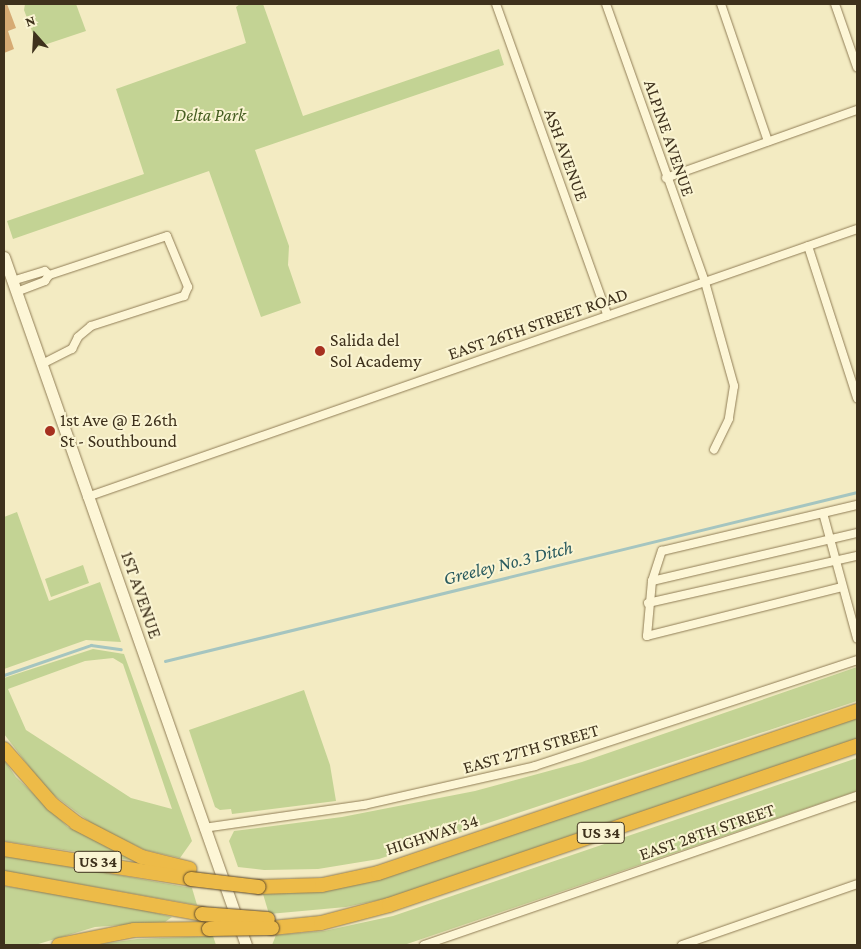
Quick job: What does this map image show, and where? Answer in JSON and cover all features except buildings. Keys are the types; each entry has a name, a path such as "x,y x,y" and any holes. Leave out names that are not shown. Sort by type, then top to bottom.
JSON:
{"highway":[{"name":"HIGHWAY 34","path":"190,874 257,882 304,880 397,866 857,711"},
{"name":"US 34","path":"58,945 134,930 209,929 344,917 857,746"},
{"path":"4,749 52,804 76,823 142,857 190,874"},
{"name":"US 34","path":"4,849 190,874"},
{"path":"4,878 202,914 270,923"}],"main road":[{"name":"1ST AVENUE","path":"4,256 246,945"}],"street":[{"name":"ASH AVENUE","path":"496,4 608,316"},
{"name":"ALPINE AVENUE","path":"606,4 666,178 706,282 734,386 729,420 714,450"},
{"path":"721,4 768,141"},
{"path":"835,4 857,66"},
{"path":"666,178 857,110"},
{"name":"EAST 26TH STREET ROAD","path":"88,497 857,229"},
{"path":"14,287 45,271 50,275 167,236 188,287 184,296 91,326 78,337 72,349 42,364"},
{"path":"808,246 857,398"},
{"path":"842,587 647,636 648,604 652,581 662,551 857,505"},
{"path":"823,513 828,540 857,638"},
{"path":"652,581 857,533"},
{"path":"648,604 857,556"},
{"name":"EAST 27TH STREET","path":"204,828 364,805 535,766 857,660"},
{"name":"EAST 28TH STREET","path":"424,945 857,796"},
{"path":"682,945 857,884"}],"green space":[{"path":"25,4 76,4 86,31 38,47 24,10"},
{"name":"Delta Park","path":"240,4 263,4 303,116 499,49 504,65 255,150 289,246 288,265 301,303 261,317 209,171 13,239 7,221 144,174 116,89 246,43 236,7"},
{"path":"17,512 49,601 100,582 121,642 86,640 4,669 4,517"},
{"path":"83,565 89,583 51,597 45,579"},
{"path":"93,649 124,654 192,841 180,858 145,850 95,826 47,790 4,734 4,678","holes":["113,658 123,664 172,809 131,798 26,730 8,689 85,661"]},
{"path":"857,667 857,701 379,859 318,869 264,870 238,867 229,841 234,831 342,817 475,791 582,762"},
{"path":"304,690 330,765 336,801 232,814 231,809 220,810 215,807 189,730"},
{"path":"857,717 857,740 398,896 346,907 269,914 263,894 332,890 390,875"},
{"path":"857,758 857,791 404,945 272,945 276,935 324,931 393,916"},
{"path":"4,760 16,777 68,827 143,862 4,841"},
{"path":"4,855 192,888 197,905 4,871"},
{"path":"4,886 106,901 172,917 165,922 95,927 35,945 4,945"},
{"path":"213,936 216,945 95,945 137,939"}],"waterway":[{"name":"Greeley No.3 Ditch","path":"165,661 857,492"},
{"name":"Greeley No.3 Ditch","path":"4,675 91,645 121,649"}],"place":[{"name":"Salida del Sol Academy","path":"320,351"},
{"name":"1st Ave @ E 26th St - Southbound","path":"50,431"}]}
